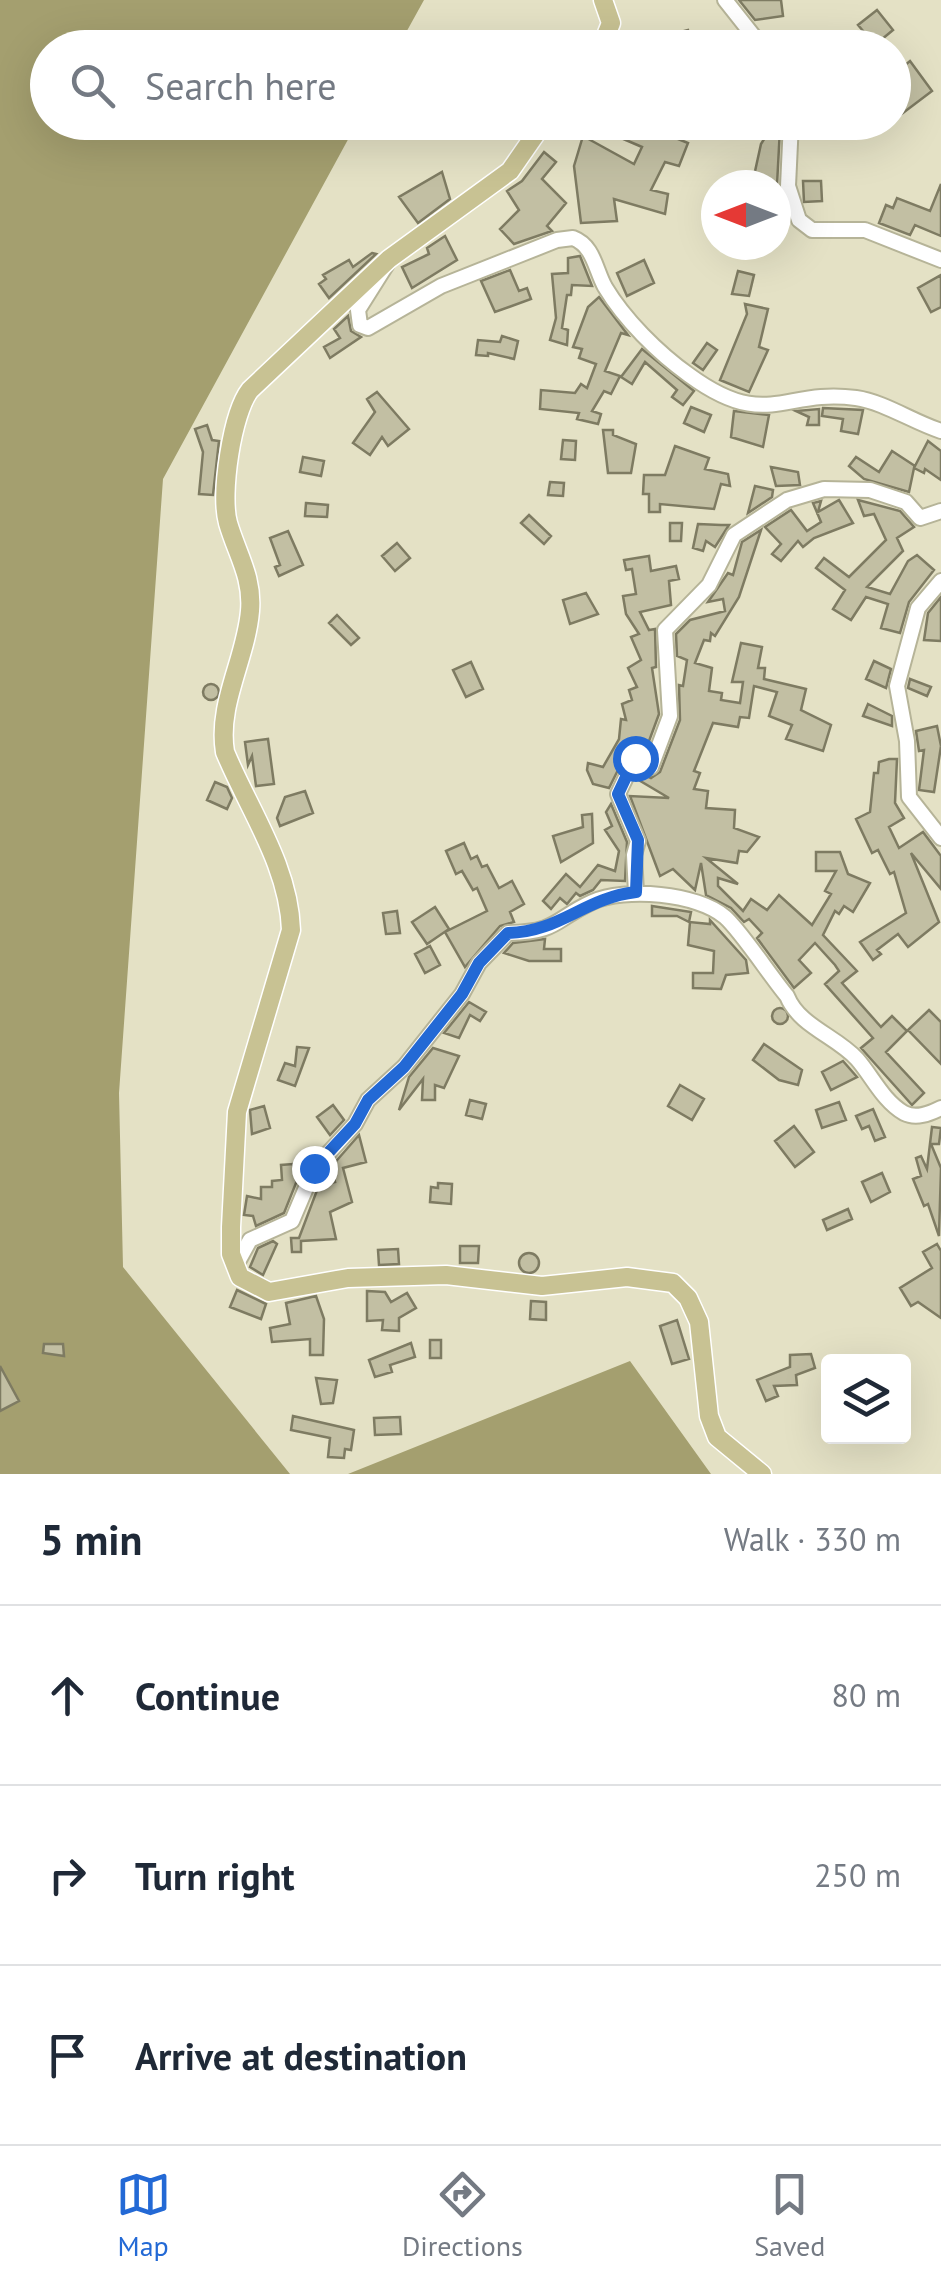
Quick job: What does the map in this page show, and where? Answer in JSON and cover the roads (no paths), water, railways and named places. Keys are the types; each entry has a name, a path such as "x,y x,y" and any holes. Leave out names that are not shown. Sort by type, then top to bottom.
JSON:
{"main road":[{"path":"603,0 611,23 608,30"},
{"path":"534,140 500,180 388,258 250,390 234,420 227,518 246,567 251,594 242,659 222,732 230,764 282,882 290,930 238,1112 231,1227 235,1267 251,1286 269,1292 348,1278 446,1275 542,1286 627,1277 673,1283 688,1298 699,1322 709,1416 717,1437 762,1474"}],"street":[{"path":"725,0 749,30"},
{"path":"791,140 788,186 799,220 812,230 865,230 941,260"},
{"path":"388,258 385,272 358,310 360,325 368,328 450,282 557,240 573,238 589,250 606,289 631,321 688,374 731,400 777,407 832,397 859,398 941,431"},
{"path":"636,892 638,840 618,794 635,758 651,767 669,722 664,630 688,601 709,586 734,535 787,500 824,489 870,490 906,502 920,518 941,511"},
{"path":"941,581 918,608 897,686 897,705 907,741 909,797 941,838"},
{"path":"235,1267 250,1240 292,1221 314,1168 355,1124 368,1100 404,1067 462,994 492,948 508,933 535,933 560,925 594,901 636,892 680,900 724,916 787,996 793,1010 855,1056 891,1103 907,1115 925,1116 941,1108"}]}
